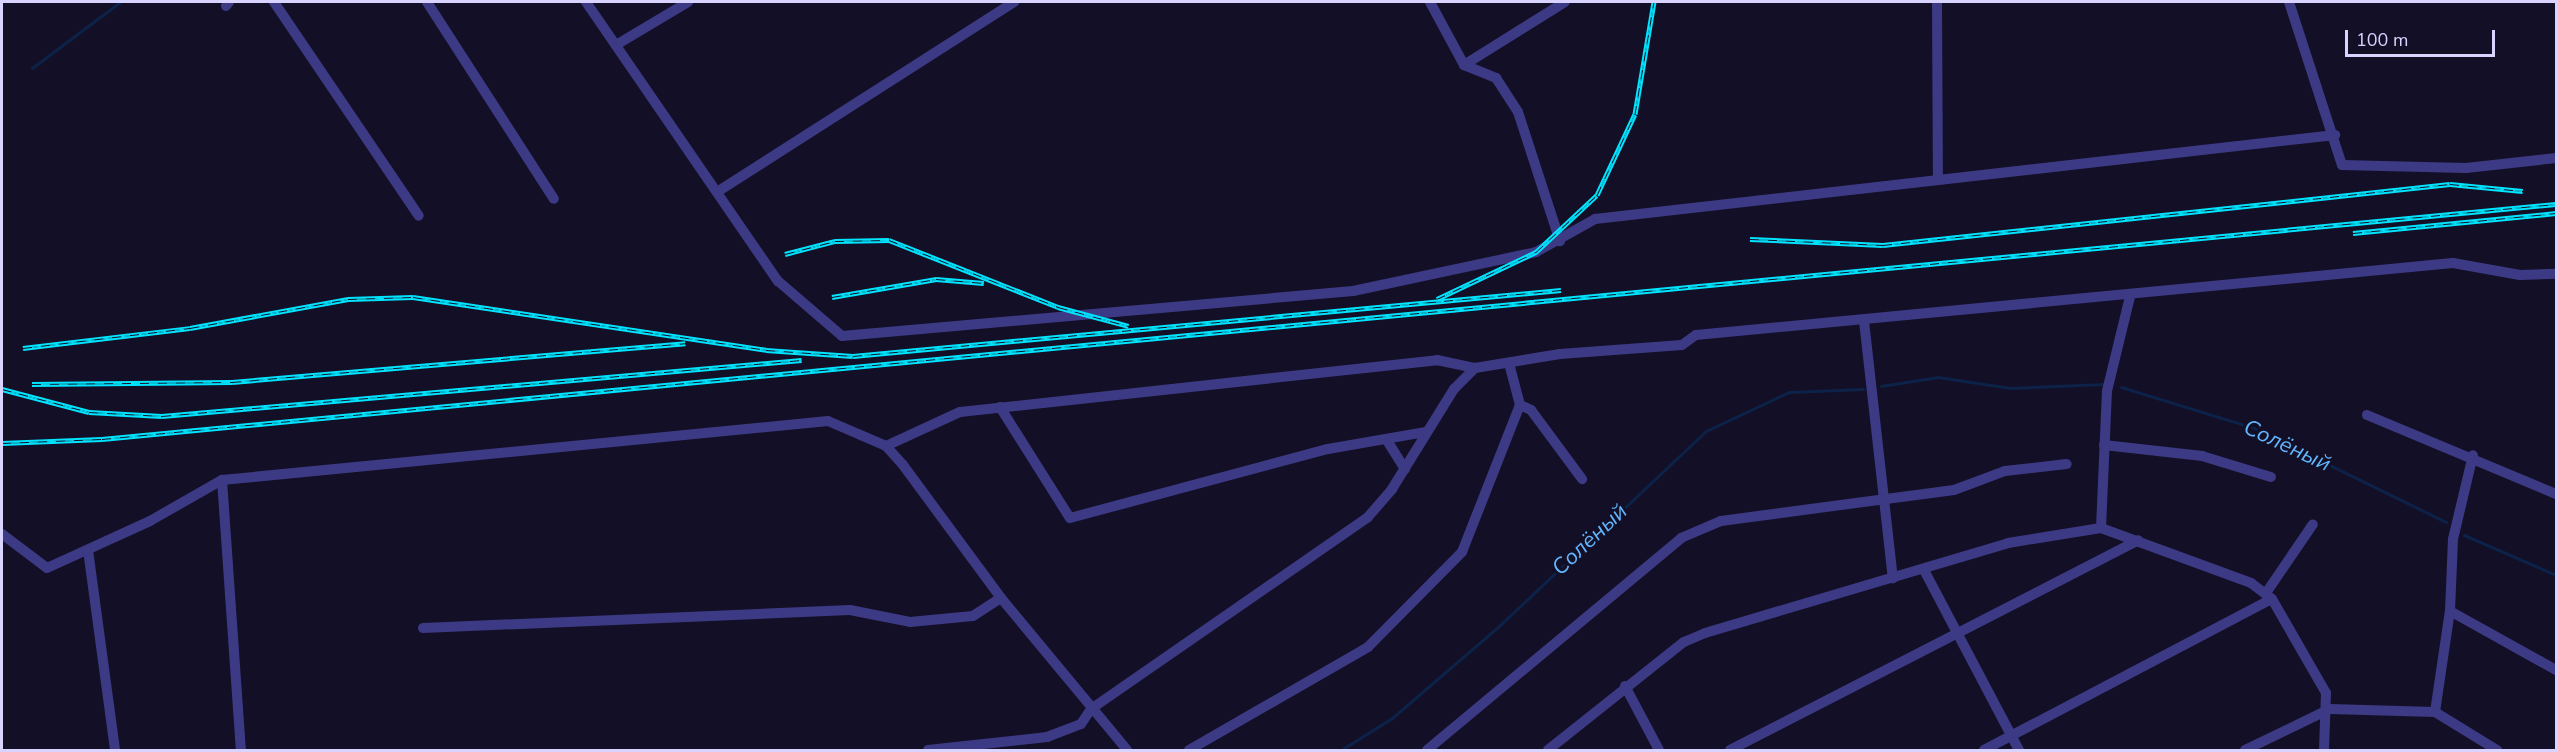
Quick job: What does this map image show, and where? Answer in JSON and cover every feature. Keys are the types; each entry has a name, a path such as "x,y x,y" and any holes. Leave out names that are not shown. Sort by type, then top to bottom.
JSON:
{"street":[{"path":"274,2 419,216"},
{"path":"427,2 554,199"},
{"path":"586,2 778,281 842,336 1353,291 1536,252 1560,242 1595,219 2335,135"},
{"path":"616,45 688,2"},
{"path":"717,192 1014,2"},
{"path":"1431,2 1464,65 1496,78 1518,112 1560,242"},
{"path":"1464,65 1564,2"},
{"path":"1937,2 1938,180"},
{"path":"2289,2 2335,135 2342,165 2466,168 2556,158"},
{"path":"886,446 960,412 1437,360 1475,368 1682,345 1696,335 2130,297 2453,263 2520,275 2556,274"},
{"path":"2101,528 2108,391 2130,297"},
{"path":"1864,321 1881,499 1893,578"},
{"path":"1190,750 1330,672 1418,602 1462,552 1520,405 1509,363"},
{"path":"928,750 1047,737 1081,724 1091,709 1368,517 1405,469 1425,432 1475,368"},
{"path":"1520,405 1531,410 1582,479"},
{"path":"1000,407 1070,518 1328,449 1388,442 1425,432"},
{"path":"2367,415 2473,455 2556,494"},
{"path":"2,534 47,568 88,550 222,480 828,421 886,446 1001,598 1127,750"},
{"path":"1388,442 1405,469"},
{"path":"2104,445 2202,456 2271,477"},
{"path":"2435,712 2450,611 2453,539 2473,455"},
{"path":"1427,750 1681,538 1721,521 1954,490 2005,471 2067,464"},
{"path":"222,480 241,750"},
{"path":"1984,750 2012,737 2269,596 2313,524"},
{"path":"1548,750 1625,686 1684,642 1705,633 1924,570 2008,543 2101,528 2138,540 2269,596 2326,693 2330,709 2325,750"},
{"path":"1730,750 2138,540"},
{"path":"88,550 115,750"},
{"path":"1924,570 2019,750"},
{"path":"423,628 850,610 910,622 973,615 1001,598"},
{"path":"2450,611 2556,670"},
{"path":"1625,686 1659,750"},
{"path":"2245,750 2330,709 2435,712 2497,750"}],"waterway":[{"path":"32,68 120,2"},
{"name":"Солёный","path":"1881,386 1938,377 2010,388 2105,384"},
{"name":"Солёный","path":"2121,387 2254,428 2446,522"},
{"name":"Солёный","path":"1341,750 1392,718 1499,626 1706,431 1789,392 1863,389"},
{"name":"Солёный","path":"2464,535 2556,575"}],"railway":[{"path":"1437,299 1536,252 1597,195 1635,114 1654,2"},
{"path":"1750,239 1883,245 2450,184 2523,191"},
{"path":"2,443 102,439 2556,204"},
{"path":"2353,233 2556,213"},
{"path":"785,254 835,241 889,240 1058,307 1129,326"},
{"path":"832,297 936,279 984,283"},
{"path":"23,348 190,328 348,299 413,297 766,350 853,356 1561,290"},
{"path":"32,384 232,382 685,343"},
{"path":"2,389 89,412 162,416 802,360"}]}
